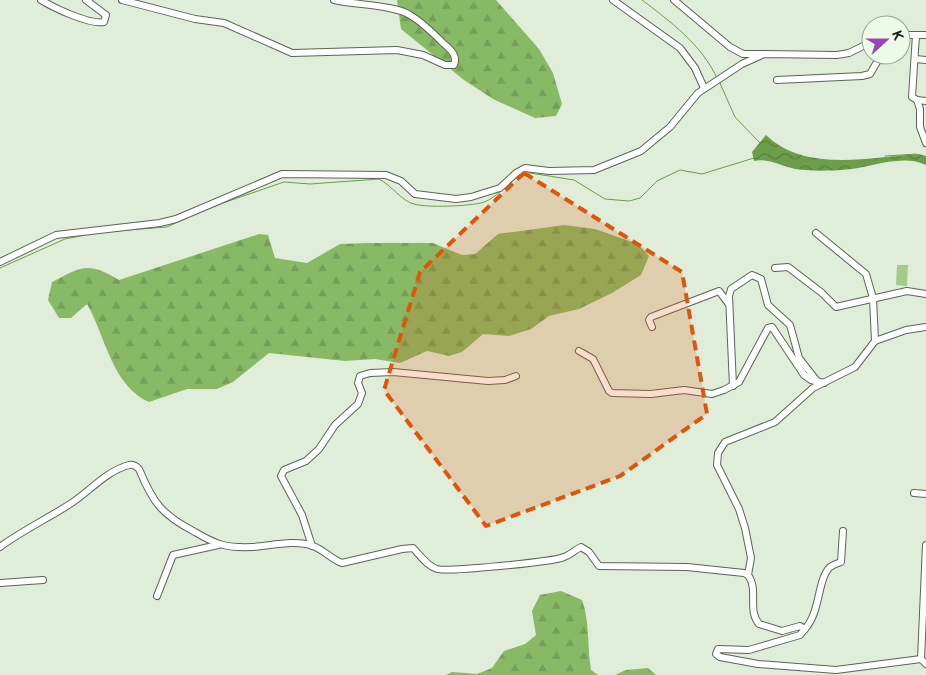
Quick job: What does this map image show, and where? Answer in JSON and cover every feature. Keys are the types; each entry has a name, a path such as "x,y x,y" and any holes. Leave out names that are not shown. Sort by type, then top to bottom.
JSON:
{"street":[{"path":"41,0 89,21 104,22 106,15 86,0"},
{"path":"122,0 195,18 224,23 292,53 397,50 423,55 445,65 454,65 456,60 452,51 409,14 393,8 355,5 334,0"},
{"path":"613,0 680,48 706,86"},
{"path":"674,0 730,47 743,54 837,55 849,53 861,47"},
{"path":"911,35 926,35"},
{"path":"916,35 912,97 917,100 926,101"},
{"path":"0,262 56,235 160,223 176,219 282,174 386,175 401,181 414,194 456,199 471,197 500,188 516,173 525,168 549,171 594,170 641,152 670,127 706,86 728,72 764,54"},
{"path":"915,59 926,60"},
{"path":"777,80 862,76 870,74 875,65"},
{"path":"917,100 920,108 920,127 926,143"},
{"path":"816,233 866,274 874,298 875,341"},
{"path":"775,268 788,267 822,293 836,307 907,291 926,294"},
{"path":"733,386 728,303 731,289 752,275 761,279 768,305 790,325 799,358 820,382"},
{"path":"652,327 649,320 651,317 719,291 728,303"},
{"path":"579,351 593,359 609,391 615,394 684,390 712,394 739,382 768,328 772,327 804,375 820,382"},
{"path":"805,629 800,626 790,630 774,631 759,624 754,615 754,592 748,575 751,558 745,528 739,509 718,465 718,453 725,442 775,422 820,382 855,367 875,341 906,330 926,327"},
{"path":"312,546 302,515 281,476 284,470 306,461 318,449 335,425 358,404 362,393 358,382 360,376 370,373 393,372 488,380 505,380 516,376"},
{"path":"0,546 23,530 72,503 83,492 130,464 139,468 153,498 172,520 218,546 230,548 298,544 312,546 342,563 414,548 424,560 437,569 525,564 556,560 566,557 581,547 589,552 599,566 688,567 748,575"},
{"path":"914,493 926,494"},
{"path":"843,531 843,557 841,562 831,566 824,577 816,611 800,635 765,646 738,651 718,649 716,654 758,664 836,670 924,662 926,546"},
{"path":"157,596 173,555 218,546"},
{"path":"0,583 43,580"}],"highlighted area":[{"path":"524,173 682,272 707,414 620,476 486,526 384,390 420,272"}],"shaded area":[{"path":"897,265 908,265 907,286 896,285"}],"green space":[{"path":"397,0 496,0 539,49 553,73 562,104 556,116 535,118 493,99 464,80 401,29"},
{"path":"564,225 595,229 638,244 649,256 641,275 612,293 579,309 549,316 531,329 509,336 483,334 462,352 449,356 427,351 400,363 375,359 345,361 269,353 233,382 217,389 187,389 149,402 136,395 118,373 87,304 71,318 59,318 48,300 52,282 78,270 92,268 119,280 259,234 268,235 275,258 307,263 340,244 433,243 462,255 475,254 498,234"},
{"path":"561,591 582,600 585,608 591,670 598,675 446,675 452,672 477,674 492,668 504,651 525,644 536,635 532,611 540,595"},
{"path":"648,668 656,675 615,675 626,670"}],"water":[{"path":"766,135 782,147 818,159 859,159 919,154 926,156 926,165 917,162 895,161 852,169 818,171 795,169 759,160 754,161 752,152"}],"waterway":[{"path":"642,0 674,25 694,44 717,78"},
{"path":"719,81 735,117 760,143"},
{"path":"885,156 916,154"},
{"path":"504,188 519,175 530,173 574,180 605,199 629,201 640,198 657,181 680,170 702,174 754,158"},
{"path":"217,205 284,182 310,184 379,179 410,203 428,206 457,206 481,203 489,200 501,191"},
{"path":"114,231 167,227 199,212"},
{"path":"0,268 65,239 85,235"}]}
